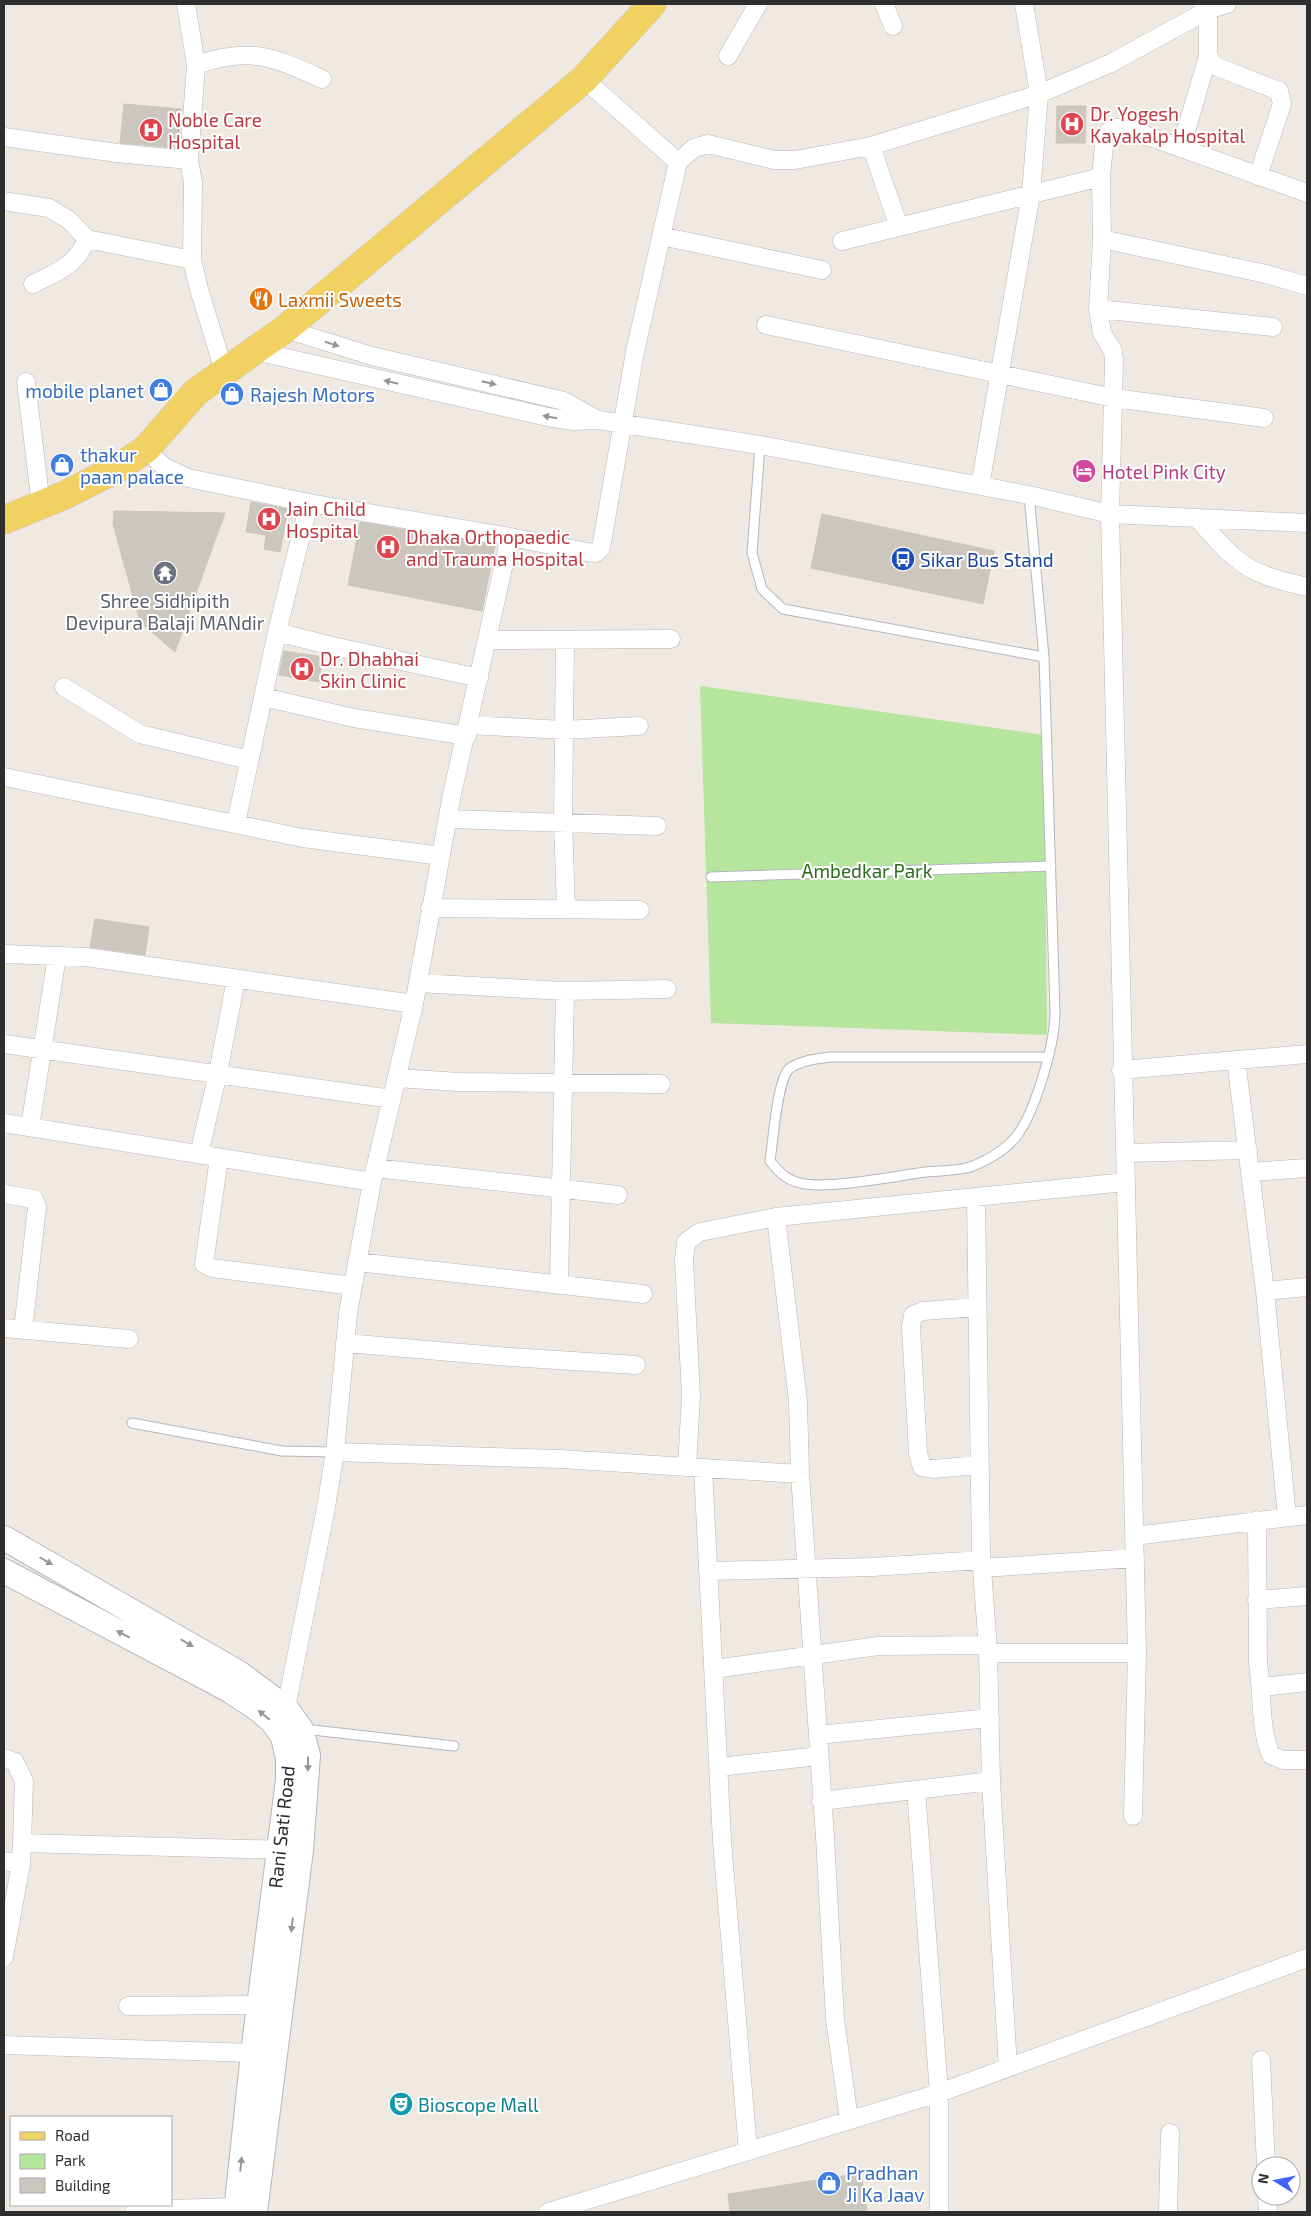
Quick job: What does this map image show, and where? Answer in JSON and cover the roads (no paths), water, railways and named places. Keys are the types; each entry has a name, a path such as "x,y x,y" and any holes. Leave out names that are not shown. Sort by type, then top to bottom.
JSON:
{"main road":[{"path":"4,520 41,505 118,468 146,449 196,392 224,370 255,351 285,329 584,79 652,4"}],"street":[{"path":"186,4 196,65 188,160 192,182 192,260 224,370"},
{"path":"728,56 758,4"},
{"path":"884,4 893,26"},
{"path":"980,486 998,373 1031,194 1039,94 1024,4"},
{"path":"146,449 163,466 188,478 309,503 596,553 602,542 635,352 678,162 694,148 708,144 774,160 795,160 871,146 1039,94 1111,63 1206,7 1227,4"},
{"path":"1181,148 1208,56 1206,7"},
{"path":"196,65 215,58 245,54 274,58 322,79"},
{"path":"1208,56 1215,66 1278,91 1282,97 1282,104 1258,176"},
{"path":"584,79 678,162"},
{"path":"1133,1816 1137,1652 1110,514 1114,398 1113,351 1102,333 1098,309 1102,239 1101,177 1106,135 1113,128 1125,128 1307,193"},
{"path":"4,137 117,153 188,160"},
{"path":"871,146 899,227"},
{"path":"842,241 1101,177"},
{"path":"10,202 49,208 69,220 87,239 192,260"},
{"path":"661,236 822,270"},
{"path":"33,284 69,266 81,252 87,239"},
{"path":"1102,239 1266,274 1307,286"},
{"path":"1098,309 1273,327"},
{"path":"766,325 1114,398 1264,418"},
{"path":"285,329 372,356 564,401 598,420"},
{"path":"255,351 548,417 573,421 598,420 760,445 1029,495 1110,514 1307,523"},
{"path":"26,382 41,505"},
{"path":"236,823 277,632 309,503"},
{"path":"1197,518 1230,555 1244,565 1262,574 1307,587"},
{"path":"286,1708 335,1452 345,1342 357,1262 374,1175 414,1004 430,908 450,819 452,794 480,678 510,537"},
{"path":"277,632 480,678"},
{"path":"487,640 671,639"},
{"path":"565,640 563,822 566,910"},
{"path":"64,687 140,734 249,760"},
{"path":"264,697 354,718 468,730 564,730 639,726"},
{"path":"4,777 303,838 441,856"},
{"path":"450,819 656,826"},
{"path":"430,908 640,910"},
{"path":"4,954 86,957 414,1004"},
{"path":"30,1127 57,956"},
{"path":"199,1154 218,1073 236,979"},
{"path":"418,984 565,990 668,989"},
{"path":"559,1285 565,990"},
{"path":"4,1044 392,1099"},
{"path":"1122,1070 1307,1054"},
{"path":"1236,1060 1265,1291 1287,1517"},
{"path":"397,1078 564,1084 661,1084"},
{"path":"4,1123 219,1158 374,1175 618,1195"},
{"path":"1124,1153 1248,1150"},
{"path":"219,1158 204,1264 212,1268 353,1286"},
{"path":"1251,1172 1307,1168"},
{"path":"748,2151 722,1841 708,1571 695,1468 684,1260 686,1242 700,1232 776,1217 1126,1182"},
{"path":"4,1194 34,1199 36,1207 23,1330"},
{"path":"976,1198 982,1564 988,1649 991,1781 1008,2068"},
{"path":"776,1217 798,1401 800,1474 835,2019 849,2119"},
{"path":"357,1262 643,1294"},
{"path":"1265,1291 1307,1287"},
{"path":"977,1306 923,1311 913,1315 911,1327 918,1453 922,1467 933,1469 979,1465"},
{"path":"4,1328 129,1339"},
{"path":"345,1342 510,1357 636,1365"},
{"path":"335,1452 560,1459 800,1474"},
{"path":"1134,1536 1307,1515"},
{"path":"1257,1520 1258,1664 1262,1687 1264,1740 1271,1755 1283,1760 1307,1760"},
{"path":"4,1538 234,1682 286,1708 301,1729 308,1755 290,1850 243,2211 135,2210"},
{"path":"708,1571 807,1570 1135,1558"},
{"name":"Rani Sati Road","path":"4,1571 234,1682 272,1721 283,1737 288,1758 290,1850 259,2004 253,2053 243,2211"},
{"path":"1257,1600 1307,1596"},
{"path":"714,1669 878,1646 1137,1652"},
{"path":"1262,1687 1307,1682"},
{"path":"818,1735 990,1718"},
{"path":"719,1766 819,1756"},
{"path":"4,1758 15,1762 24,1781 22,1843 12,1863 4,1949"},
{"path":"821,1801 991,1781"},
{"path":"916,1790 939,2093 939,2212"},
{"path":"22,1843 290,1850"},
{"path":"548,2212 603,2205 748,2151 939,2093 1307,1958"},
{"path":"128,2006 259,2004"},
{"path":"4,2045 253,2053"},
{"path":"1261,2060 1266,2156"},
{"path":"1168,2212 1170,2133"}],"lane":[{"path":"760,445 752,553 762,589 783,609 1044,658"},
{"path":"1029,495 1044,658 1055,1020 1048,1057 1030,1111 1015,1138 993,1156 970,1167 831,1184 802,1184 783,1178 770,1161 780,1088 789,1070 807,1060 831,1057 1048,1057"},
{"path":"711,877 1051,866"},
{"path":"132,1423 282,1451 335,1452"},
{"path":"301,1729 454,1746"}],"place":[{"name":"Dr. Yogesh Kayakalp Hospital","path":"1072,124"},
{"name":"Noble Care Hospital","path":"151,130"},
{"name":"Laxmii Sweets","path":"261,299"},
{"name":"mobile planet","path":"161,390"},
{"name":"Rajesh Motors","path":"232,394"},
{"name":"thakur paan palace","path":"62,465"},
{"name":"Hotel Pink City","path":"1084,471"},
{"name":"Jain Child Hospital","path":"269,519"},
{"name":"Dhaka Orthopaedic and Trauma Hospital","path":"388,547"},
{"name":"Sikar Bus Stand","path":"903,559"},
{"name":"Shree Sidhipith Devipura Balaji MANdir","path":"165,573"},
{"name":"Dr. Dhabhai Skin Clinic","path":"302,669"},
{"name":"Bioscope Mall","path":"401,2104"},
{"name":"Pradhan Ji Ka Jaav","path":"829,2183"}],"park label":[{"name":"Ambedkar Park","path":"867,870"}]}
